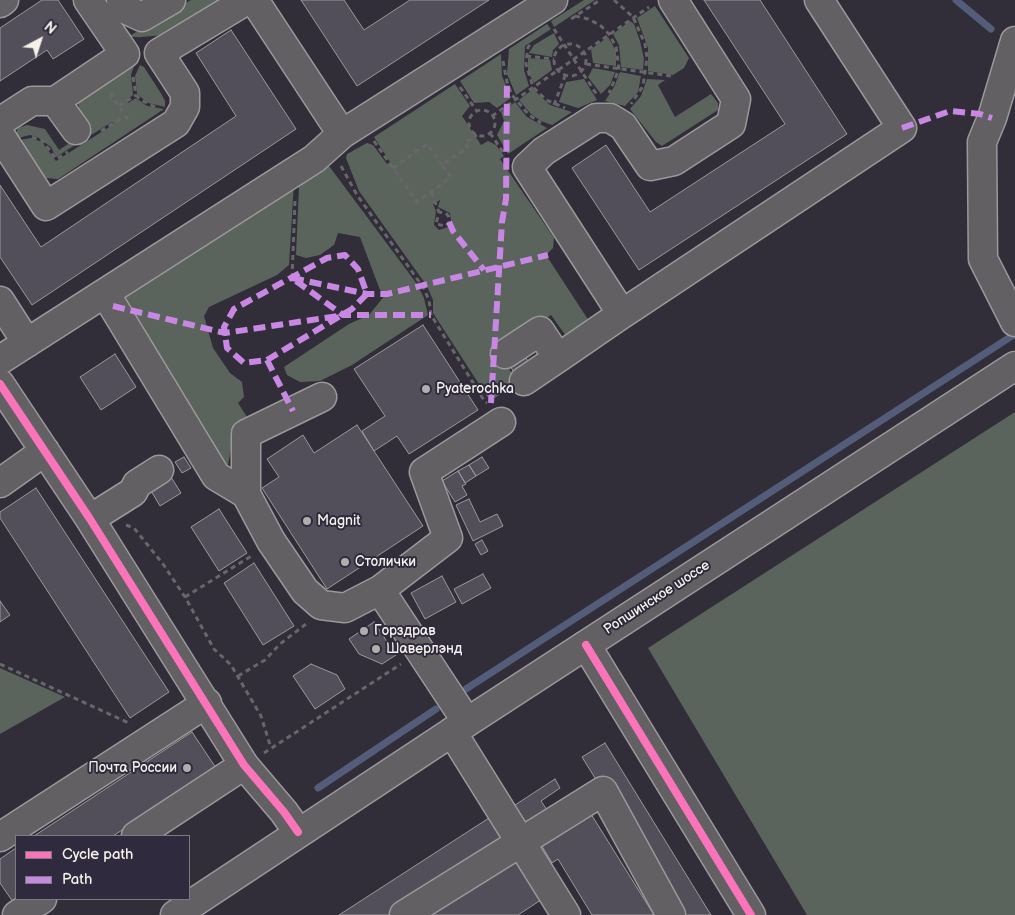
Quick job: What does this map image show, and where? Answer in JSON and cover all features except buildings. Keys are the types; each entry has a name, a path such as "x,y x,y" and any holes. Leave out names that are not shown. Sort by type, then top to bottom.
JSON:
{"main road":[{"path":"0,3 4,0"},
{"path":"88,0 130,61"},
{"path":"121,0 127,10 142,17 171,0"},
{"path":"0,124 4,118 32,101 55,101 130,61 159,53 247,0"},
{"path":"254,0 340,147"},
{"path":"524,381 902,128 819,0"},
{"path":"622,314 527,167 544,151 596,118 610,118 624,126 650,166 674,161 731,124 736,99 665,1"},
{"path":"0,360 296,170 340,147 542,9"},
{"path":"1015,41 992,118 982,142 983,259 1015,322"},
{"path":"0,135 46,206 176,123 185,108 185,93 159,53"},
{"path":"55,101 76,130"},
{"path":"105,293 216,476 246,494"},
{"path":"0,301 27,343"},
{"path":"505,354 540,331 558,358"},
{"name":"Ропшинское шоссе","path":"175,915 298,832 1015,366"},
{"path":"0,384 90,519 207,703 244,765 284,812 298,832"},
{"path":"322,397 246,434 246,494 271,542 305,591 321,605 345,608 380,590 448,538 424,472 496,412"},
{"path":"0,483 45,452"},
{"path":"90,519 133,492 137,484 159,470"},
{"path":"380,590 460,727 558,912"},
{"path":"586,645 751,915"},
{"path":"0,837 207,703"},
{"path":"138,835 244,765"},
{"path":"404,915 603,791 671,915"},
{"path":"17,915 40,900"}],"path":[{"path":"614,0 632,17 645,44 645,73 640,92 626,110"},
{"path":"492,116 632,17 665,1"},
{"path":"542,9 600,99"},
{"path":"575,16 588,19 600,25 609,34 618,54 619,69 613,87 607,94"},
{"path":"564,45 578,46 584,51 586,64 581,72 565,76 557,70 554,59 559,48 564,45"},
{"path":"528,47 526,56 527,72 533,87 554,105 568,108"},
{"path":"504,54 506,82 515,99 529,115 546,125"},
{"path":"526,56 554,59"},
{"path":"130,61 136,95 148,104 162,107"},
{"path":"586,64 672,76"},
{"path":"554,105 565,76"},
{"path":"456,80 476,110"},
{"path":"108,90 135,132"},
{"path":"119,106 136,95"},
{"path":"476,110 488,111 495,122 490,133 484,136 477,135 471,130 468,122 476,110"},
{"path":"490,133 506,157"},
{"path":"442,165 468,147 465,143 477,135"},
{"path":"370,136 417,202 451,178 427,144 393,168"},
{"path":"340,147 357,195 423,288 429,300 431,315 485,402 496,412"},
{"path":"292,278 296,170"},
{"path":"430,192 439,212 436,224 446,226 449,222 449,217 446,213 439,212"},
{"path":"134,528 163,564 185,597 214,649 231,665 238,676 261,716 271,748"},
{"path":"185,597 271,542"},
{"path":"238,676 265,660 280,644 304,627 321,605"},
{"path":"0,664 158,736"},
{"path":"244,765 400,664"}],"shaded area":[{"path":"101,0 107,0 131,35 191,0 224,0 164,35 128,37"},
{"path":"584,0 595,0 554,27 551,21"},
{"path":"655,6 689,58 684,68 673,75 648,71 648,48 637,18"},
{"path":"630,21 634,24 640,41 644,59 643,70 621,67 619,45 613,34"},
{"path":"547,24 551,29 525,46 524,70 529,86 516,95 507,74 509,49"},
{"path":"554,33 559,44 553,50 552,57 529,53 534,45"},
{"path":"608,37 616,51 616,66 593,63 591,49"},
{"path":"501,54 502,76 511,98 497,108 489,102 474,103 460,81"},
{"path":"528,58 550,60 552,70 534,83 528,72"},
{"path":"140,65 144,67 162,95 165,107 148,103 137,94 135,76"},
{"path":"134,66 131,75 133,95 127,100 128,103 136,98 147,106 164,109 58,179 46,178 20,140 31,138 42,142 56,161 114,124 112,122 56,157 51,147 37,137 30,135 18,138 16,134 18,128 27,125 45,129 59,150 91,129 79,111 78,101"},
{"path":"593,68 615,72 610,85 601,94 588,77"},
{"path":"620,72 641,76 638,92 625,106 605,101 614,87"},
{"path":"584,79 597,100 578,108 559,102 566,82"},
{"path":"647,79 665,80 658,85 675,117 711,94 718,103 718,110 662,146 656,142 630,109 641,96"},
{"path":"455,84 470,106 462,116 481,145 488,141 496,145 504,156 500,159 554,238 553,248 546,255 589,321 566,336 551,315 497,350 518,383 490,401 433,313 433,300 427,286 359,191 346,158 347,154 367,143 373,145 387,164 390,162 374,137","holes":["440,200 438,207 450,213 451,221 448,227 439,230 434,225 436,211 433,204"]},
{"path":"533,89 550,105 572,112 552,125 541,121 531,114 519,100"},
{"path":"515,102 527,117 547,128 508,154 497,135 504,121 501,112"},
{"path":"329,166 417,284 424,298 428,315 352,365 320,381 300,382 287,375 284,367 349,324 369,315 386,294 380,290 360,237 338,233 334,245 320,255 306,258 296,255 299,186"},
{"path":"294,182 289,265 277,275 209,307 204,316 213,348 230,373 242,382 244,397 238,403 247,417 236,422 228,465 222,473 125,300 126,294"},
{"path":"1015,412 1015,915 807,915 648,648"},
{"path":"0,668 65,697 0,734"}],"waterway":[{"path":"956,0 991,29"},
{"path":"466,689 1015,334"},
{"path":"318,788 436,709"}],"marked path":[{"path":"491,403 502,222 506,199 507,82"},
{"path":"902,128 950,111 980,114 992,118"},
{"path":"449,222 453,231 484,270"},
{"path":"267,360 352,309 367,294 358,269 345,255 327,258 234,309 224,327 227,348 244,363 267,360 293,411"},
{"path":"292,278 367,294 387,294 548,255"},
{"path":"296,281 343,315 431,315"},
{"path":"113,306 225,333 338,316"}],"cycle path":[{"path":"0,384 90,519 244,765 284,812 298,832"},
{"path":"586,645 751,915"}],"place":[{"name":"Pyaterochka","path":"426,389"},
{"name":"Magnit","path":"307,521"},
{"name":"Столички","path":"345,562"},
{"name":"Горздрав","path":"364,631"},
{"name":"Шаверлэнд","path":"376,649"},
{"name":"Почта России","path":"187,768"}]}
